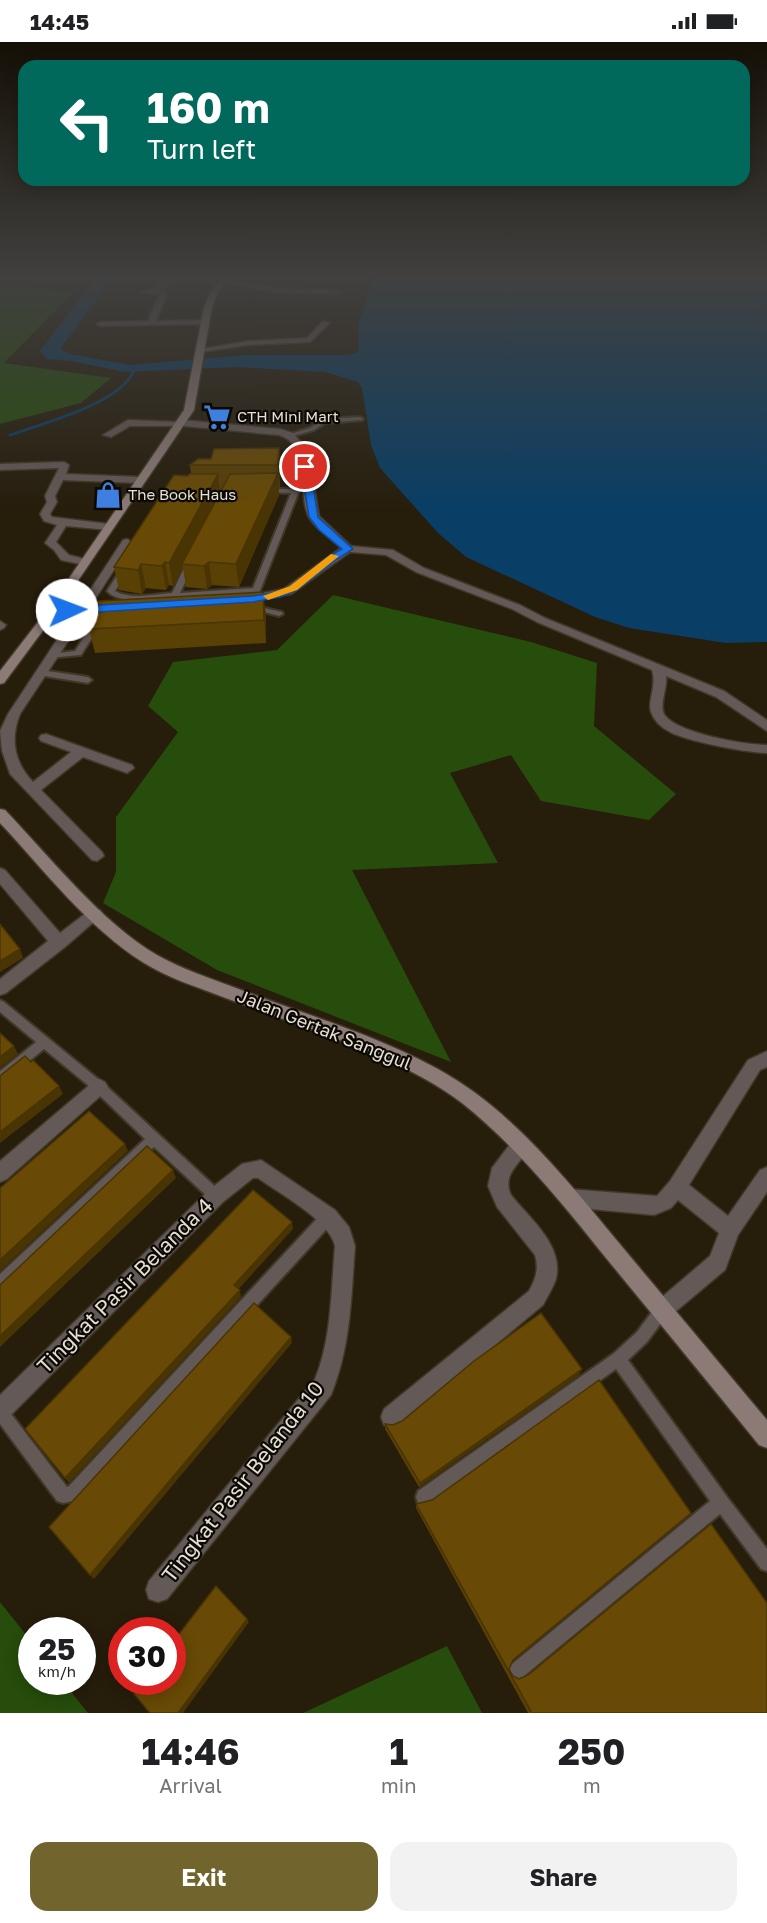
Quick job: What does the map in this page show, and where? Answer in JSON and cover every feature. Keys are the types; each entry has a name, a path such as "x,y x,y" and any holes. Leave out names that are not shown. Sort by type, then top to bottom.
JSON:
{"main road":[{"path":"0,680 52,611 180,424 193,399 201,356"},
{"name":"Jalan Gertak Sanggul","path":"0,814 95,914 120,937 151,959 186,976 372,1047 422,1070 467,1097 521,1145 569,1198 767,1437"}],"street":[{"path":"108,435 128,423 180,424 280,432 290,435 303,451 306,460 314,517 323,528 348,549"},
{"path":"0,467 64,465 50,496 52,502 45,514 51,520 63,523 109,527"},
{"path":"60,477 141,480"},
{"path":"63,523 50,543 65,558 86,562"},
{"path":"97,856 18,774 9,751 7,731 14,714 127,542"},
{"path":"52,611 81,610 106,613 172,600 258,599 294,588 333,557 348,549 389,552 420,570 505,602 541,620 720,694 762,718 767,727"},
{"path":"658,669 663,685 656,708 657,715 666,724 676,730 751,749 767,749"},
{"path":"46,738 127,768"},
{"path":"32,790 81,751"},
{"path":"0,874 59,943"},
{"path":"0,988 95,914"},
{"path":"569,1198 654,1206 664,1202 677,1187 754,1065 767,1058"},
{"path":"0,1173 99,1088"},
{"path":"392,1417 536,1298 548,1279 549,1262 543,1250 497,1186 499,1174 521,1145"},
{"name":"Tingkat Pasir Belanda 4","path":"0,1410 216,1196 249,1170 255,1168"},
{"name":"Tingkat Pasir Belanda 10","path":"158,1590 323,1387 332,1365 345,1258 342,1234 328,1218 261,1169 255,1168"},
{"path":"662,1310 718,1263 730,1230 767,1176"},
{"path":"677,1187 730,1230"}],"lane":[{"path":"290,435 312,429 323,421 360,419"},
{"path":"240,611 258,599 295,491 290,466 262,465"},
{"path":"251,491 295,491"},
{"path":"130,561 111,591 112,594 172,600 196,554"},
{"path":"258,599 279,614"},
{"path":"52,656 78,653 93,627 106,613"},
{"path":"41,674 88,680"},
{"path":"0,1005 99,1088 216,1196"},
{"path":"0,1078 44,1042"},
{"path":"0,1284 154,1139"},
{"path":"0,1410 63,1495 73,1494 328,1218"},
{"path":"424,1497 618,1359 642,1337 662,1310"},
{"path":"618,1359 767,1563"},
{"path":"518,1670 721,1503"}],"green space":[{"path":"0,356 11,356 4,363 111,378 81,403 0,424"},
{"path":"333,595 531,642 597,663 594,726 676,794 649,820 541,801 511,755 450,773 498,863 352,870 451,1062 217,970 103,903 116,872 116,817 178,732 148,706 173,662 277,650"},
{"path":"0,1602 18,1625 18,1695 73,1695 88,1713 0,1713"},
{"path":"447,1646 482,1713 303,1713"}],"water":[{"path":"44,356 81,356 131,365 233,356 767,356 767,642 726,643 629,628 595,617 466,557 438,533 380,468 371,445 362,388 358,382 325,372 237,367 124,372 72,361 47,359"}],"building":[{"path":"279,448 278,465 190,465 198,459 211,459 214,449"},
{"path":"278,473 236,564 209,562 204,566 182,564 230,474"},
{"path":"189,474 218,474 169,563 165,562 162,566 141,564 138,570 114,567 174,475 188,476"},
{"path":"263,592 264,620 89,629 93,605 99,601"},
{"path":"0,924 20,949 0,961"},
{"path":"0,1033 14,1046 0,1057"},
{"path":"25,1056 31,1062 33,1060 59,1086 0,1132 0,1076"},
{"path":"89,1111 125,1144 0,1260 0,1188"},
{"path":"147,1146 173,1170 0,1336 0,1285"},
{"path":"253,1190 292,1222 234,1285 240,1290 65,1478 25,1429"},
{"path":"254,1303 291,1337 90,1575 49,1527"},
{"path":"541,1313 582,1369 420,1483 385,1424 393,1425 402,1421 474,1361"},
{"path":"599,1380 691,1513 513,1660 509,1669 513,1676 519,1679 528,1675 711,1524 767,1603 767,1713 532,1713 416,1504 432,1500"},
{"path":"216,1586 247,1619 178,1713 150,1713 135,1695 186,1695 186,1625"}],"waterway":[{"path":"10,435 61,418 100,401 129,380 135,367"}],"slow traffic":[{"path":"268,596 294,588 334,556"}],"place":[{"name":"CTH Mini Mart","path":"217,417"},
{"name":"The Book Haus","path":"108,495"}],"route":[{"path":"67,610 253,599 280,594 294,588 333,557 348,549 323,528 314,517 305,467"}]}
